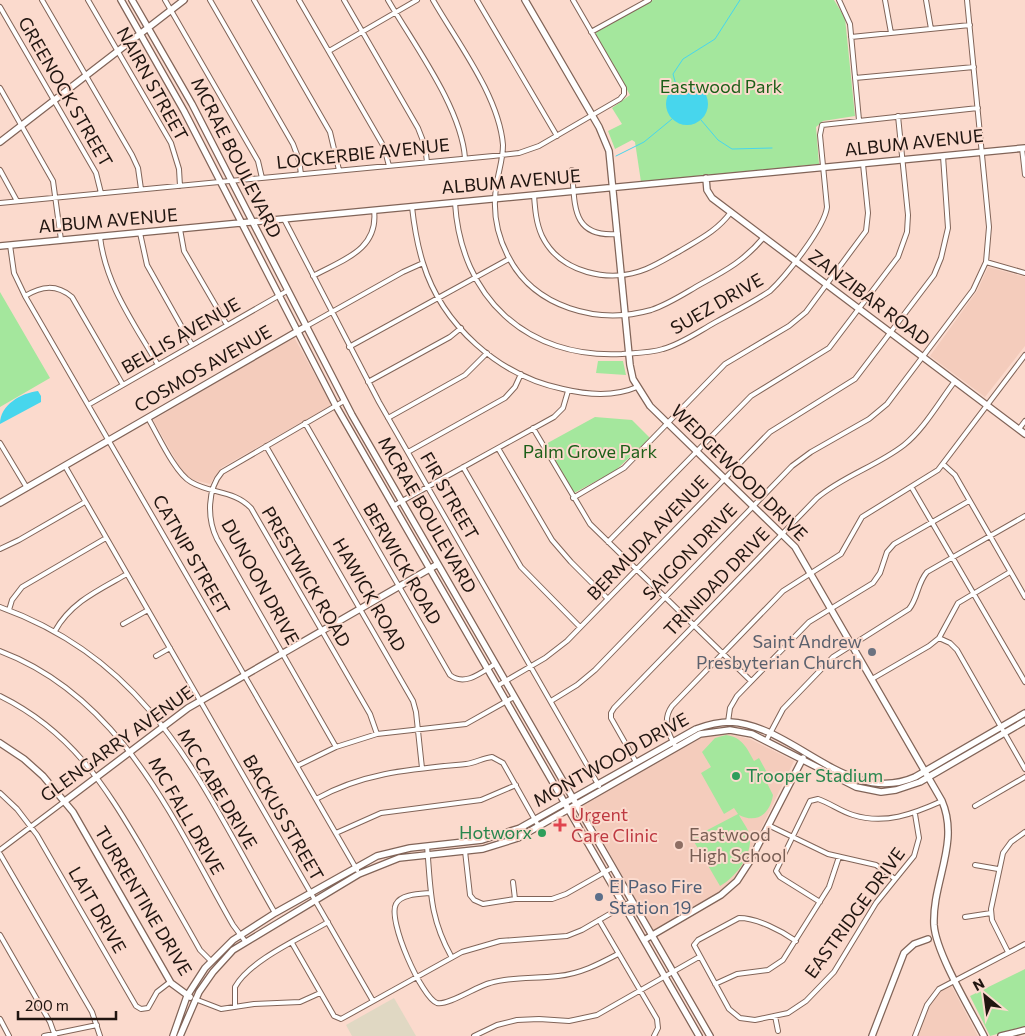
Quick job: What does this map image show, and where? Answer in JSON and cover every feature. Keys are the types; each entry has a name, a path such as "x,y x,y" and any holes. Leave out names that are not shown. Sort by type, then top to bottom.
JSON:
{"main road":[{"name":"MCRAE BOULEVARD","path":"121,0 221,182 336,406 699,1036"},
{"name":"MCRAE BOULEVARD","path":"132,0 192,104 344,401 710,1036"},
{"path":"0,142 184,0"},
{"name":"WEDGEWOOD DRIVE","path":"525,0 592,116 609,151 629,353 632,376 637,387 646,402 667,424 795,547 942,801 948,819 949,836 934,912 932,938 984,1036"},
{"name":"ALBUM AVENUE","path":"0,246 1024,148"},
{"name":"ZANZIBAR ROAD","path":"706,178 709,195 1025,434"},
{"path":"262,263 271,259"},
{"name":"COSMOS AVENUE","path":"0,503 305,327"},
{"name":"GLENGARRY AVENUE","path":"65,801 163,726 200,701 438,564"},
{"name":"MONTWOOD DRIVE","path":"172,1036 187,996 211,961 240,935 275,913 355,867 390,852 492,838 520,828 696,729 728,722 754,727 858,779 876,784 901,782 927,774 966,747 1025,713"},
{"name":"MONTWOOD DRIVE","path":"180,1036 195,999 222,961 245,941 359,874 391,860 427,854 466,851 506,843 539,827 700,734 722,730 745,732 856,787 870,790 896,790 970,754 1025,721"},
{"name":"TURRENTINE DRIVE","path":"0,743 34,767 65,801 170,982 187,996 195,999"},
{"path":"966,747 970,754"},
{"path":"644,940 718,897 741,877 805,753"},
{"path":"586,839 594,835"},
{"path":"614,887 621,883"},
{"path":"872,1036 904,953 914,944 932,938"},
{"path":"1002,1036 1025,1030"}],"street":[{"path":"42,0 132,155 138,168 142,189"},
{"name":"NAIRN STREET","path":"88,0 171,143 177,160 180,186"},
{"path":"165,0 258,161 262,178"},
{"path":"210,0 295,148 301,174"},
{"path":"254,0 330,132 339,170"},
{"path":"299,0 384,147 389,166"},
{"path":"344,0 421,133 426,162"},
{"path":"388,0 454,113 462,137 465,158"},
{"path":"329,51 417,0"},
{"path":"433,0 491,103 500,130 502,155 494,199 497,226 509,259 543,296 560,305 588,314 626,313 657,308 745,258 764,237"},
{"path":"477,0 557,136"},
{"path":"573,0 591,32 649,0"},
{"path":"840,0 848,17 859,120"},
{"path":"885,0 891,33"},
{"path":"926,0 931,29"},
{"name":"SAIGON DRIVE","path":"551,701 595,670 803,457 881,410 973,290 986,262 990,227 967,0"},
{"name":"GREENOCK STREET","path":"0,7 96,172 101,193"},
{"path":"851,37 970,26"},
{"name":"LOCKERBIE AVENUE","path":"0,203 502,155 532,149 592,116 624,95 624,88 591,32"},
{"path":"855,78 974,67"},
{"path":"0,88 51,176 57,198 61,240"},
{"name":"SUEZ DRIVE","path":"454,202 459,238 474,277 494,306 516,325 538,339 577,352 600,354 658,350 672,346 764,295 778,283 795,261 826,216 827,207 820,135 822,125 978,108"},
{"path":"608,542 751,396 829,348 898,257 903,246 908,216 898,116"},
{"path":"1024,148 1025,176"},
{"name":"BERMUDA AVENUE","path":"497,686 561,647 763,438 781,424 851,383 931,280 941,258 948,218 943,156"},
{"path":"573,498 624,468 730,360 800,319 866,231 868,213 863,164"},
{"path":"0,170 17,201"},
{"path":"572,170 577,214 584,226 598,234 618,234"},
{"path":"534,195 540,230 558,256 572,266 587,272 622,274 646,269 704,237 720,226 731,212"},
{"path":"412,207 423,263 439,298 461,328 487,353 521,374 547,385 568,391 617,394 637,387"},
{"path":"313,276 366,245 374,229 374,210"},
{"name":"FIR STREET","path":"284,219 349,347 388,418 598,783"},
{"path":"180,229 184,251 228,325"},
{"path":"140,233 145,262 192,345"},
{"path":"100,237 103,261 110,280 158,365"},
{"name":"CATNIP STREET","path":"10,245 14,273 25,296 359,874"},
{"path":"349,347 509,259"},
{"path":"986,262 1025,273"},
{"name":"COSMOS AVENUE","path":"305,327 407,269 423,263"},
{"path":"25,296 40,288 52,287 72,297 123,385"},
{"name":"BELLIS AVENUE","path":"88,405 287,291"},
{"path":"368,382 450,337 461,328"},
{"path":"388,418 465,375 487,353"},
{"path":"676,747 666,724 669,710 778,595 840,554 846,547 858,523 867,513 934,474 1025,355"},
{"path":"408,452 505,398 515,388 521,374"},
{"name":"TRINIDAD DRIVE","path":"636,762 611,718 611,714 694,625 825,492 904,445 915,434 955,381"},
{"path":"393,506 560,412 565,404 568,391"},
{"name":"DUNOON DRIVE","path":"336,746 215,534 210,511 213,490 222,472 344,401"},
{"name":"PRESTWICK ROAD","path":"148,418 183,476 193,483 238,497 251,508 370,714 376,734"},
{"path":"1019,429 1025,421"},
{"name":"BERWICK ROAD","path":"305,423 450,675 456,679 464,680 495,664"},
{"path":"533,428 590,524 751,681"},
{"path":"0,443 27,488"},
{"name":"HAWICK ROAD","path":"266,446 413,701 419,729 422,768"},
{"path":"498,448 548,534 571,562 608,598"},
{"path":"0,454 5,452"},
{"path":"943,464 954,475 1025,597"},
{"name":"BACKUS STREET","path":"65,466 373,1001"},
{"path":"463,467 521,567 580,627"},
{"path":"912,488 1025,682"},
{"path":"728,722 734,700 802,629 873,583 880,573 887,552 894,544 970,501"},
{"path":"0,549 85,502"},
{"path":"766,741 787,705 834,657 852,644 905,613 915,600 923,577 931,568 1025,516"},
{"path":"9,610 12,600 22,587 106,538"},
{"path":"872,679 929,646 938,638 955,607 973,593 1010,572"},
{"path":"55,631 63,616 77,603 127,574"},
{"name":"MC CABE DRIVE","path":"0,607 55,631 91,654 119,677 163,726 186,758 275,913"},
{"path":"123,624 148,610"},
{"path":"938,638 950,643 957,650 1025,768"},
{"path":"156,656 170,648"},
{"name":"MC FALL DRIVE","path":"0,651 36,668 66,687 98,714 130,751 148,776 245,941"},
{"path":"0,696 49,726 70,744 97,776 112,796 200,950 211,961"},
{"path":"297,766 336,746 376,734 466,724 514,697"},
{"path":"316,799 365,778 422,768 472,763 489,757 496,758 503,763 539,827"},
{"path":"975,806 1025,777"},
{"path":"598,783 602,790"},
{"path":"336,833 357,822 390,811 480,800 516,785"},
{"name":"LAIT DRIVE","path":"0,793 32,826 136,1006 141,1009 148,1008 157,992 170,982"},
{"path":"820,902 777,874 777,867 810,801 815,798 852,815 870,819 894,818 915,814 942,801"},
{"name":"GLENGARRY AVENUE","path":"0,852 65,801"},
{"name":"EASTRIDGE DRIVE","path":"699,957 729,1009 736,1016 751,1020 788,1013 801,1006 834,972 872,908 912,860 918,846 919,831 915,814"},
{"path":"768,825 821,852 876,865 895,879"},
{"path":"1008,952 991,913 998,869 1006,846 1025,832"},
{"path":"426,846 430,893 435,922 451,956"},
{"path":"466,851 469,891 474,900 485,904 515,899 555,898 612,868"},
{"path":"0,852 92,1012 98,1025 100,1036"},
{"path":"715,984 733,975 762,971 776,966 786,958 833,881 839,857"},
{"path":"975,865 998,869"},
{"path":"513,882 515,899"},
{"path":"430,893 401,898 394,909 400,939 418,975 431,999 442,1003 478,987 501,980 574,974 596,966 618,954"},
{"path":"292,943 320,993 334,1016 338,1019 344,1018 451,956 500,941 567,936 632,901"},
{"path":"965,918 991,913"},
{"path":"474,1036 497,1025 517,1020 539,1019 561,1022 587,1018 605,1012 699,957 694,948 696,941 739,918 762,924 796,941"},
{"path":"599,920 658,1021 658,1028 654,1036"},
{"path":"235,1007 234,991 237,983 259,963 328,922"},
{"path":"0,935 55,1035"},
{"path":"915,1036 931,998 943,985 1025,944"},
{"name":"TURRENTINE DRIVE","path":"195,999 218,1009 300,1002 320,993"},
{"path":"775,1016 778,1031"},
{"path":"0,1018 9,1036"},
{"path":"44,1036 98,1025"}],"shaded area":[{"path":"988,267 1025,277 1025,346 985,397 930,356 977,291"},
{"path":"294,337 330,402 330,406 221,468 210,484 190,479 182,471 153,420"},
{"name":"Eastwood High School","path":"729,734 750,739 794,761 739,874 721,895 655,934 581,802 705,736"},
{"path":"951,985 978,1036 917,1036 927,1009 937,993"},
{"path":"394,998 416,1036 352,1036 346,1025"}],"green space":[{"name":"Eastwood Park","path":"653,0 834,0 845,18 855,116 823,121 816,127 819,164 641,182 635,142 632,140 615,149 608,131 622,124 612,108 630,95 595,33"},
{"path":"0,292 50,378 0,407"},
{"path":"598,361 623,361 626,375 596,373"},
{"name":"Palm Grove Park","path":"595,417 632,420 650,438 615,471 574,493 544,445"},
{"name":"Trooper Stadium","path":"726,735 740,741 754,761 759,758 771,780 767,783 773,795 769,807 762,816 746,818 739,815 747,828 750,844 742,865 732,877 720,886 693,840 694,837 738,814 734,808 724,814 701,773 711,767 702,752 715,738"},
{"path":"1025,969 1025,1026 990,1036 970,996"}],"water":[{"path":"691,83 699,86 705,92 708,104 705,116 699,122 683,125 675,122 669,116 666,100 669,92 675,86"},
{"path":"38,391 41,396 41,402 0,424 4,411 13,401 25,394"}],"waterway":[{"path":"676,85 673,74 683,59 715,39 740,0"},
{"path":"616,156 644,142 672,119"},
{"path":"701,120 718,140 732,149 772,148"}],"place":[{"name":"Saint Andrew Presbyterian Church","path":"872,652"},
{"name":"Trooper Stadium","path":"736,776"},
{"name":"Urgent Care Clinic","path":"560,825"},
{"name":"Hotworx","path":"542,833"},
{"name":"Eastwood High School","path":"679,845"},
{"name":"El Paso Fire Station 19","path":"599,897"}]}
